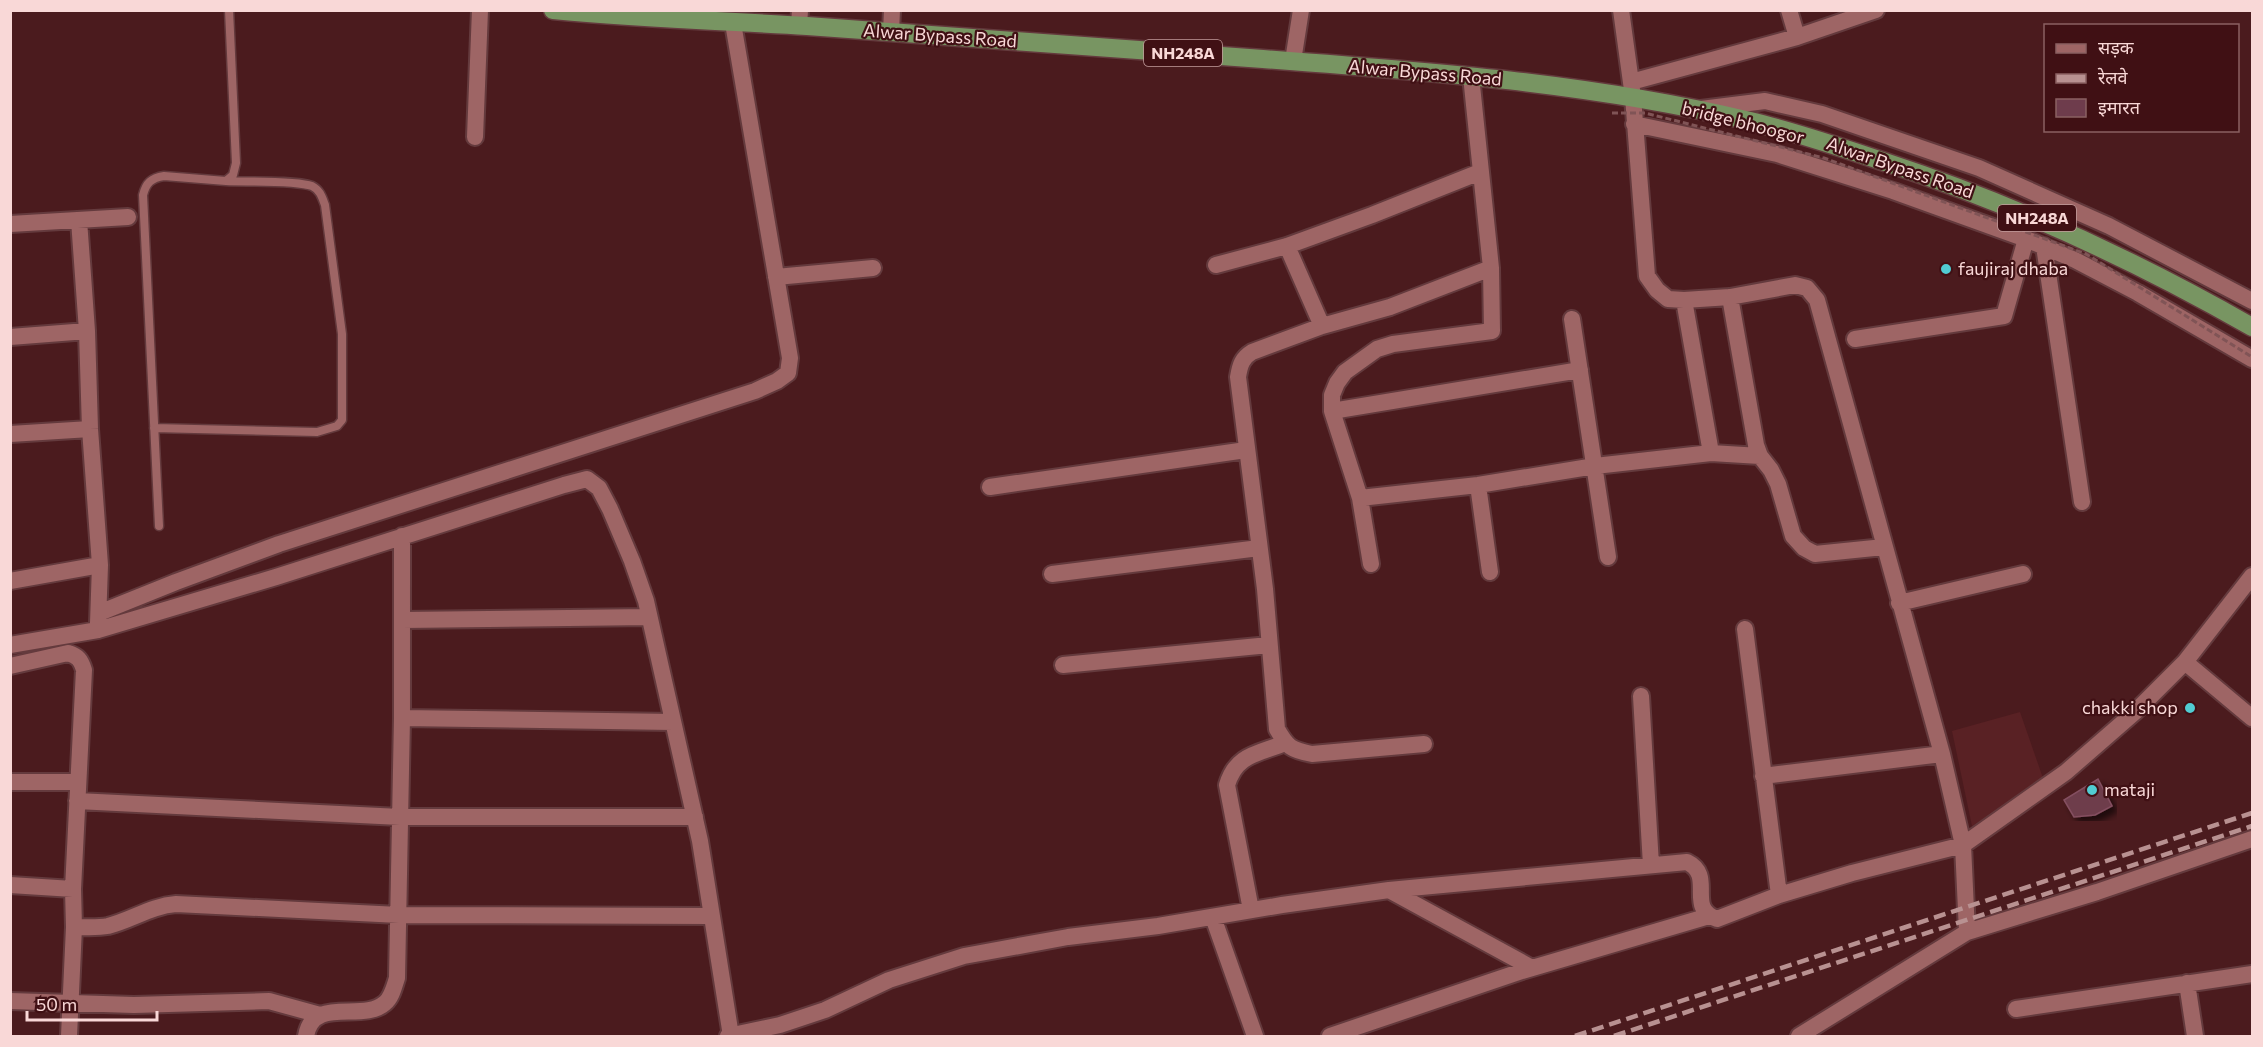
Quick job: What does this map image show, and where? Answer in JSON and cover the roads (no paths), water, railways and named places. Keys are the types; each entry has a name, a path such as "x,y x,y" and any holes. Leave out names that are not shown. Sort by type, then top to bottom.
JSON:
{"highway":[{"name":"Alwar Bypass Road","path":"553,10 734,23 800,18 891,32 1632,89 1696,110 1809,136 1919,173 2031,215 2110,251 2253,327"}],"street":[{"path":"475,137 480,10"},
{"path":"891,32 892,10"},
{"path":"1293,62 1301,10"},
{"path":"1621,10 1632,89 1647,276 1657,290 1668,298 1684,300 1730,297 1795,285 1807,288 1817,300 1942,754 1963,845 1967,932"},
{"path":"1789,10 1797,37"},
{"path":"1632,89 1876,10"},
{"path":"98,621 176,582 279,544 754,392 788,373 790,358 734,23"},
{"path":"1371,564 1360,498 1332,411 1332,395 1345,372 1377,349 1393,344 1492,331 1491,268 1472,76"},
{"path":"1696,110 1765,100 1822,114 1978,168 2109,226 2253,301"},
{"path":"1634,124 1777,154 1893,191 2026,239 2138,294 2253,358"},
{"path":"1216,265 1287,246 1480,172"},
{"path":"10,224 128,217"},
{"path":"79,220 100,566 98,621"},
{"path":"1855,339 2004,316 2026,239"},
{"path":"1287,246 1322,326"},
{"path":"2044,246 2082,502"},
{"path":"776,277 873,268"},
{"path":"1424,744 1312,754 1295,751 1285,743 1276,729 1265,589 1238,377 1245,356 1252,352 1322,326 1390,307 1491,268"},
{"path":"1730,297 1756,445 1760,456 1772,470 1778,484 1793,536 1804,548 1815,554 1884,547"},
{"path":"1684,300 1711,453"},
{"path":"1572,319 1608,557"},
{"path":"10,337 87,331"},
{"path":"1332,411 1580,370"},
{"path":"10,434 90,429"},
{"path":"990,487 1246,450"},
{"path":"1360,498 1478,485 1595,466 1711,453 1760,456"},
{"path":"10,645 276,577 587,479 599,488 610,509 632,561 649,617 695,818 730,1036 780,1025 825,1010 889,980 964,956 1068,937 1158,926 1389,890 1687,862 1695,866 1700,874 1702,908 1709,916 1717,919 1779,895 1852,873 1963,845 2066,772 2135,712 2185,662 2253,576"},
{"path":"1478,485 1491,572"},
{"path":"10,1001 134,1005 269,1002 320,1015 373,1009 384,1004 392,994 397,978 402,718 402,536"},
{"path":"1052,574 1259,548"},
{"path":"10,581 100,566"},
{"path":"1899,603 2023,574"},
{"path":"402,620 649,617"},
{"path":"1745,628 1779,895"},
{"path":"1063,665 1269,645"},
{"path":"10,666 68,653 76,655 84,670 73,889 74,927 69,1036"},
{"path":"2185,662 2253,718"},
{"path":"1641,696 1652,865"},
{"path":"402,718 673,722"},
{"path":"1251,910 1227,785 1231,772 1240,761 1285,743"},
{"path":"1763,776 1942,754"},
{"path":"10,782 78,782"},
{"path":"77,801 400,817 695,818"},
{"path":"1799,1036 1967,932 2097,892 2253,839"},
{"path":"10,885 73,889"},
{"path":"1389,890 1532,968"},
{"path":"74,927 110,925 155,908 176,904 399,915 712,916"},
{"path":"1213,916 1255,1036"},
{"path":"1330,1036 1532,968 1709,916"},
{"path":"2016,1009 2253,974"},
{"path":"2187,983 2195,1036"},
{"path":"306,1036 312,1021 320,1015"}],"lane":[{"path":"226,181 233,175 236,163 229,10"},
{"path":"154,428 316,432 337,426 342,420 343,356 340,311 325,205 320,192 312,186 164,176 146,184 143,195 154,428 159,526"}],"railway":[{"path":"1575,1036 2252,813"},
{"path":"1614,1036 2252,826"}],"place":[{"name":"faujiraj dhaba","path":"1946,269"},
{"name":"chakki shop","path":"2190,708"},
{"name":"mataji","path":"2092,790"}]}
